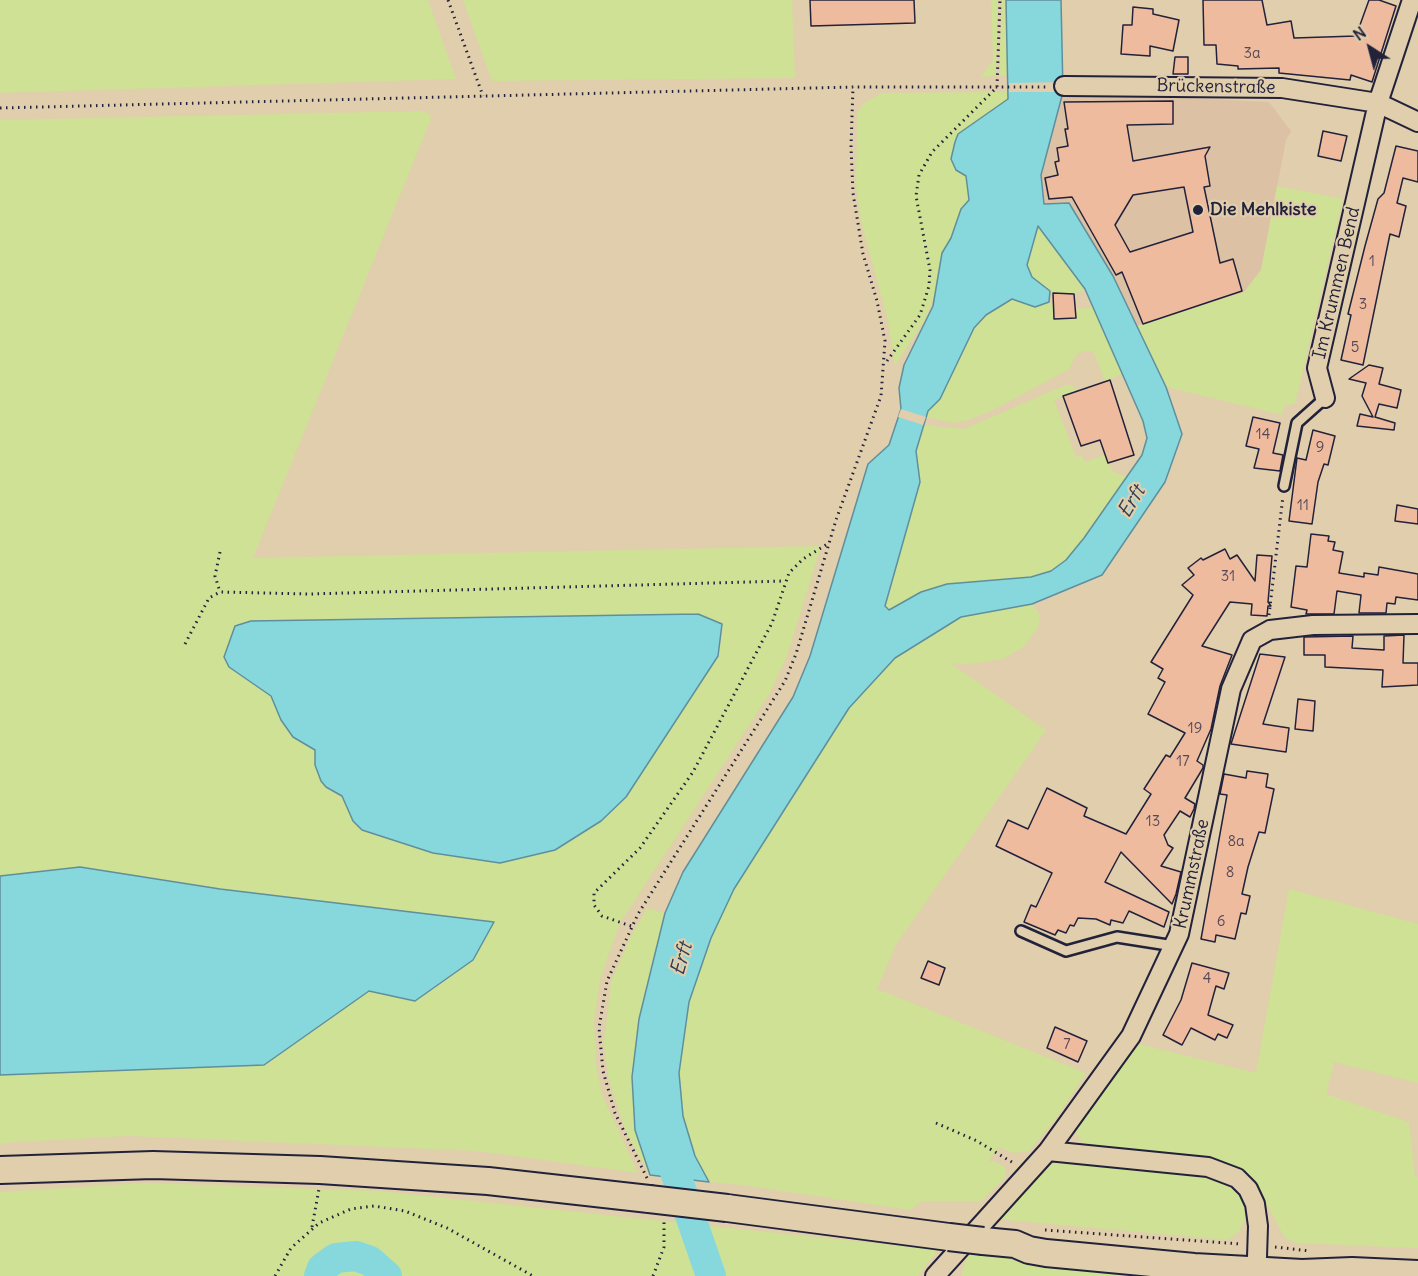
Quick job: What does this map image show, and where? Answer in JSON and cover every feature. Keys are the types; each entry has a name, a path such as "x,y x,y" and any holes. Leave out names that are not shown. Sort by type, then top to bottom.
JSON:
{"street":[{"name":"Im Krummen Bend","path":"1325,398 1317,368 1378,103 1412,0"},
{"name":"Brückenstraße","path":"1064,86 1282,88 1378,103 1418,122"},
{"path":"1270,630 1313,625 1418,624"},
{"name":"Krummstraße","path":"934,1276 1048,1151 1131,1036 1179,934 1232,689 1252,640 1270,630"},
{"path":"1048,1151 1208,1167 1237,1178 1254,1199 1258,1218 1257,1251"},
{"path":"0,1170 144,1166 321,1170 488,1181 653,1199 983,1241 1016,1244 1045,1241 1257,1251 1352,1271"},
{"path":"1016,1244 1029,1250 1149,1269 1418,1274"}],"lane":[{"name":"Im Krummen Bend","path":"1284,486 1297,423 1325,398"},
{"path":"1021,932 1066,951 1117,938 1174,946"}],"path":[{"path":"448,0 483,96"},
{"path":"885,363 920,315 930,286 930,270 916,196 922,167 938,145 997,87 1000,0"},
{"path":"0,108 853,87 1064,86"},
{"path":"653,1276 666,1235 653,1199 615,1113 600,1057 599,1028 604,989 632,926 785,681 796,654 829,543 879,407 885,363 882,323 863,254 853,193 851,147 853,87"},
{"path":"1270,630 1269,616 1284,486"},
{"path":"632,926 602,916 594,905 594,893 640,848 693,772 772,623 785,581 795,566 829,543"},
{"path":"220,552 215,576 220,592"},
{"path":"185,644 208,598 220,592 309,594 785,581"},
{"path":"936,1124 977,1141 1029,1172"},
{"path":"311,1228 318,1200 321,1170"},
{"path":"275,1276 291,1248 311,1228 329,1216 351,1209 394,1208 447,1228 532,1276"},
{"path":"1043,1230 1257,1251 1314,1251"}],"shaded area":[{"path":"1063,92 1269,102 1291,131 1286,140 1261,270 1244,292 1137,326 1113,276 1069,203 1044,204 1041,175"}],"green space":[{"path":"0,0 428,0 456,79 0,93"},
{"path":"463,0 792,0 795,78 492,81"},
{"path":"991,0 998,0 996,76 981,77 993,60"},
{"path":"1002,0 1006,0 1009,75 999,76"},
{"path":"1009,92 1008,100 958,134 951,159 956,170 966,176 969,200 961,209 951,238 942,253 939,282 927,316 895,366 888,321 861,221 856,186 857,113 863,104 881,93"},
{"path":"423,111 432,116 253,558 821,546 787,656 770,693 620,923 600,979 594,1021 596,1065 602,1095 638,1173 478,1151 129,1136 0,1143 0,1075 264,1065 369,991 415,1001 494,922 220,889 80,868 0,876 0,120","holes":["708,618 723,629 718,656 626,797 601,821 394,840 375,835 353,821 346,801 326,787 315,765 315,750 311,745 293,737 281,720 271,696 229,667"]},
{"path":"1277,186 1343,199 1295,404 1284,405 1282,415 1167,387 1137,326 1244,292 1261,270"},
{"path":"1038,225 1085,289 1074,294 1053,293 1032,277 1027,265"},
{"path":"1012,299 1035,307 1049,302 1053,304 1054,319 1076,318 1076,309 1093,305 1123,374 1105,381 1093,351 1085,351 1077,354 1069,369 993,410 969,420 953,423 926,417 928,411 940,399 974,328 995,308"},
{"path":"1066,385 1072,385 1076,391 1054,400 1076,457 1081,455 1085,462 1104,455 1112,471 1128,477 1084,538 1066,560 1051,571 1031,577 947,584 921,592 889,610 885,606 920,482 916,451 923,425 964,429"},
{"path":"1032,604 1040,615 1038,628 1023,647 1002,659 970,664 950,663 1046,730 895,946 877,989 1086,1073 1055,1120 1029,1151 1014,1153 998,1147 988,1163 994,1161 1005,1167 1006,1177 981,1201 921,1201 910,1210 709,1182 695,1156 683,1116 679,1073 689,1002 711,938 734,889 849,708 895,658 961,617"},
{"path":"1289,889 1418,924 1418,1083 1334,1062 1326,1094 1409,1122 1415,1176 1418,1177 1418,1248 1297,1243 1285,1238 1253,1179 1244,1170 1217,1161 1087,1148 1077,1135 1076,1127 1135,1043 1256,1073"},
{"path":"647,908 665,913 639,1019 632,1077 635,1130 650,1175 627,1134 618,1108 608,1077 604,1042 611,982 630,938"},
{"path":"1064,1163 1220,1178 1235,1187 1244,1203 1245,1219 1239,1232 1227,1240 996,1219 1039,1171 1048,1164"},
{"path":"144,1183 379,1191 938,1250 918,1276 0,1276 0,1192"},
{"path":"968,1254 1128,1271 1134,1276 961,1276"}],"water":[{"path":"1006,0 1061,0 1063,92 1041,175 1044,204 1069,203 1113,276 1166,387 1182,434 1165,482 1102,575 1032,604 961,617 895,658 849,708 734,889 711,938 689,1002 679,1073 683,1116 695,1156 709,1182 650,1175 635,1130 632,1077 639,1019 665,913 683,872 793,697 810,656 868,464 889,445 901,409 899,388 904,365 933,306 942,253 951,238 961,209 969,200 966,176 956,170 951,159 955,142 958,134 1008,99","holes":["1038,226 1085,289 1143,421 1147,438 1142,455 1084,538 1066,560 1051,571 1031,577 947,584 921,592 889,610 885,606 920,482 916,451 928,411 940,399 974,328 986,315 1012,299 1035,307 1049,302 1050,291 1032,277 1027,265"]},
{"path":"698,614 722,624 718,656 626,797 601,821 555,850 500,863 433,853 362,830 353,821 342,796 326,787 321,781 315,765 315,750 293,737 281,720 271,696 229,667 224,657 235,626 251,621"},
{"path":"80,867 220,889 494,922 473,960 415,1001 369,991 264,1065 0,1075 0,876"}],"pier":[{"path":"1064,82 1063,92 1009,92 1009,83"},
{"path":"901,409 926,417 923,425 898,417"}],"building":[{"path":"810,0 914,0 915,23 811,26"},
{"path":"1203,0 1262,0 1267,25 1291,21 1294,38 1356,36 1369,0 1379,0 1396,6 1372,82 1351,75 1350,80 1279,73 1279,68 1238,69 1238,66 1217,64 1216,45 1204,45"},
{"path":"1133,7 1153,9 1153,14 1179,20 1173,51 1150,46 1150,56 1121,54 1123,25 1132,25"},
{"path":"1175,57 1188,57 1188,74 1173,74"},
{"path":"1173,101 1173,124 1127,125 1133,161 1210,147 1205,156 1210,186 1204,187 1220,263 1233,259 1242,291 1143,324 1122,272 1116,275 1072,197 1049,199 1045,178 1058,175 1055,162 1059,161 1057,148 1068,146 1064,102","holes":["1184,187 1193,232 1130,252 1115,225 1133,195"]},
{"path":"1323,131 1347,136 1341,161 1318,156"},
{"path":"1396,146 1418,151 1418,182 1403,178 1397,203 1406,206 1399,237 1390,234 1363,365 1341,360 1351,315 1348,314 1365,246 1378,199 1384,193"},
{"path":"1053,293 1074,294 1076,318 1054,319"},
{"path":"1369,365 1383,368 1379,384 1401,390 1397,408 1379,404 1375,417 1395,423 1394,430 1357,426 1360,414 1373,417 1362,396 1366,383 1349,379"},
{"path":"1110,380 1134,455 1108,463 1100,440 1081,446 1063,396"},
{"path":"1253,417 1280,423 1273,453 1283,455 1280,471 1254,468 1259,449 1246,446"},
{"path":"1313,430 1335,436 1328,465 1324,464 1318,482 1312,524 1289,521 1297,458 1306,460"},
{"path":"1397,505 1418,509 1418,524 1395,521"},
{"path":"1311,534 1329,536 1328,541 1335,542 1333,550 1343,552 1339,573 1364,577 1364,573 1378,575 1379,567 1418,574 1418,600 1396,597 1395,604 1387,603 1386,613 1359,613 1361,595 1337,591 1334,614 1306,614 1307,610 1291,607 1296,566 1307,567"},
{"path":"1225,549 1230,559 1237,555 1255,581 1257,555 1272,556 1268,602 1271,606 1268,606 1267,616 1251,615 1252,604 1230,602 1202,646 1232,655 1220,686 1211,729 1197,761 1203,765 1203,768 1185,798 1195,804 1194,809 1190,817 1180,811 1164,835 1168,845 1173,848 1161,866 1181,872 1176,894 1172,904 1121,852 1105,882 1169,912 1164,927 1129,911 1123,923 1111,920 1110,925 1096,919 1078,918 1074,926 1070,925 1066,933 1058,930 1055,935 1024,922 1031,905 1036,907 1052,873 996,846 1008,820 1028,829 1047,788 1087,808 1084,816 1126,834 1151,794 1144,789 1166,755 1170,757 1185,733 1148,714 1165,682 1158,678 1163,669 1151,662 1193,595 1182,585 1194,575 1188,568 1201,558 1203,560"},
{"path":"1404,635 1403,663 1418,663 1418,685 1382,687 1383,670 1325,667 1325,655 1304,655 1304,637 1353,636 1352,648 1384,650 1384,636"},
{"path":"1260,654 1285,657 1263,724 1289,728 1286,752 1231,744"},
{"path":"1298,699 1315,701 1313,731 1295,729"},
{"path":"1247,771 1268,774 1266,787 1274,789 1265,833 1259,832 1248,867 1242,894 1250,896 1246,914 1241,913 1235,939 1216,935 1215,942 1201,939 1227,795 1220,794 1224,774 1246,778"},
{"path":"928,961 945,968 939,985 921,978"},
{"path":"1192,963 1229,973 1224,989 1216,986 1208,1015 1233,1025 1227,1038 1218,1034 1215,1040 1191,1028 1182,1045 1163,1035 1181,1000"},
{"path":"1055,1027 1087,1041 1078,1062 1047,1048"}],"waterway":[{"name":"Erft","path":"664,1140 711,1276"},
{"name":"Erft","path":"319,1276 322,1268 336,1258 356,1256 370,1261 387,1276"}],"place":[{"name":"Die Mehlkiste","path":"1198,210"}]}
